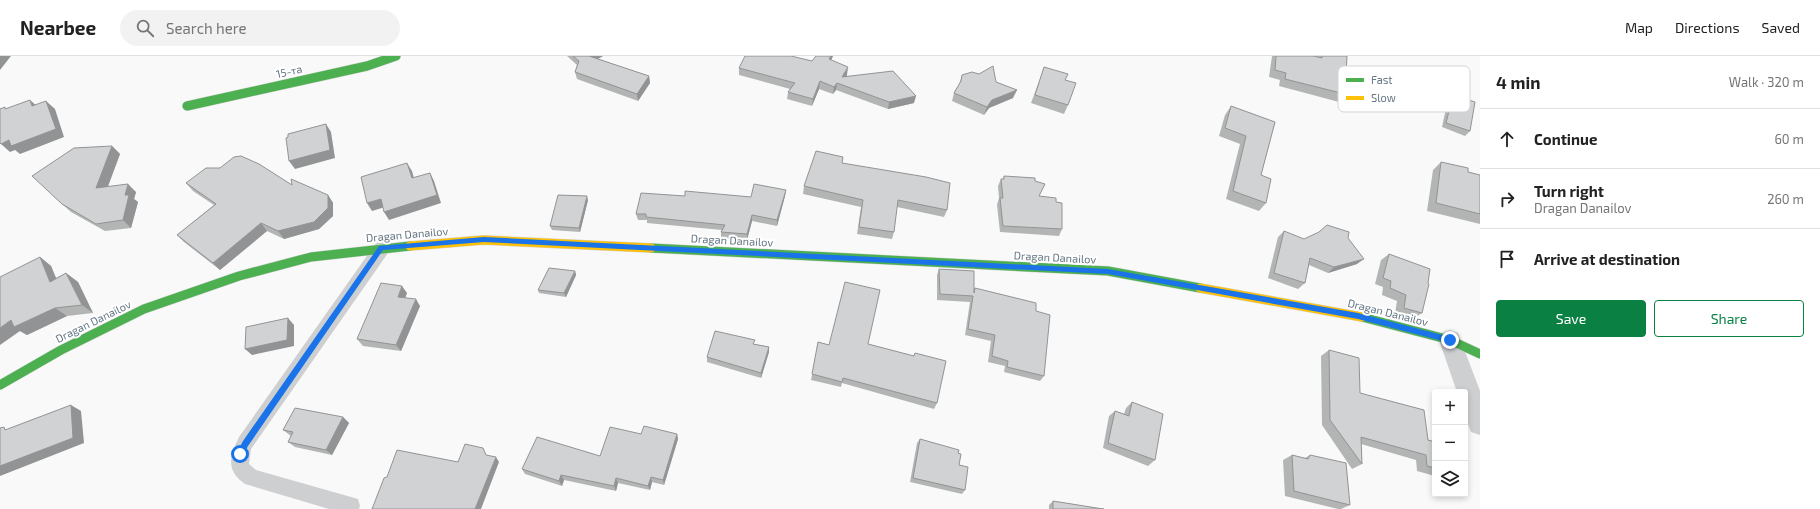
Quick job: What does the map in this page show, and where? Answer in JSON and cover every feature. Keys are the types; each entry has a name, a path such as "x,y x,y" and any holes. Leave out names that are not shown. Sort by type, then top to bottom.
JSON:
{"street":[{"name":"15-та","path":"187,106 367,66 396,56"},
{"name":"Dragan Danailov","path":"0,385 61,350 144,309 239,276 310,257 382,248 484,240 1108,271 1358,316 1450,340 1480,354"},
{"path":"1450,340 1480,424"}],"lane":[{"path":"351,506 251,478 243,473 239,465 240,454 245,443 382,248"}],"building":[{"path":"573,56 589,56 649,76 637,94 575,72 579,61"},
{"path":"745,56 791,56 812,61 816,56 831,56 829,59 848,67 842,77 893,71 916,96 889,102 837,83 834,87 820,81 813,99 788,92 795,83 739,68"},
{"path":"1276,56 1313,56 1322,58 1322,56 1347,56 1346,66 1338,66 1338,92 1285,79 1286,73 1275,70"},
{"path":"993,66 996,82 1017,90 992,100 987,107 954,93 961,81 962,75 972,72 979,74"},
{"path":"1044,67 1068,74 1065,80 1076,83 1068,105 1035,95"},
{"path":"30,100 32,106 46,101 56,129 11,146 9,140 1,144 0,109 5,107 5,109"},
{"path":"1470,100 1475,102 1470,131 1446,123 1449,112 1470,112"},
{"path":"1231,106 1275,122 1261,175 1271,179 1266,203 1233,191 1246,136 1225,128"},
{"path":"326,124 330,150 289,161 286,138 288,137 288,134"},
{"path":"112,146 96,188 128,184 125,195 129,195 123,220 96,224 62,204 32,176 74,148"},
{"path":"816,151 843,157 842,163 926,177 950,183 947,210 898,200 894,232 859,227 863,200 804,186"},
{"path":"241,156 259,164 292,185 291,179 328,195 328,208 314,222 278,231 261,223 213,263 177,235 216,204 186,183 206,168 220,168 234,157"},
{"path":"1441,162 1468,168 1468,172 1480,175 1480,214 1436,203"},
{"path":"407,163 412,178 430,173 437,195 384,212 381,199 367,203 361,177"},
{"path":"1004,176 1035,178 1035,181 1045,184 1039,196 1056,198 1056,202 1062,203 1062,229 1003,226 1000,198 1003,198 1001,179 1004,179"},
{"path":"754,184 786,190 777,220 752,215 747,234 721,232 725,225 646,217 646,214 636,214 641,193 685,196 685,191 751,197"},
{"path":"558,195 587,196 579,228 550,226"},
{"path":"1327,225 1349,232 1348,238 1364,259 1334,267 1310,258 1305,283 1274,273 1284,231 1304,239 1319,232"},
{"path":"1389,254 1430,269 1429,284 1422,313 1404,308 1406,295 1390,288 1391,281 1383,278"},
{"path":"40,257 50,282 66,273 82,305 55,308 14,327 11,320 0,328 0,277"},
{"path":"549,268 575,271 564,293 538,290"},
{"path":"939,269 974,271 974,293 975,288 1036,303 1036,311 1050,315 1044,376 1007,367 1008,361 992,356 995,335 968,329 973,296 940,294"},
{"path":"845,282 880,290 868,344 914,356 915,353 946,361 937,403 843,378 842,382 812,374 818,342 829,345"},
{"path":"381,283 402,286 398,297 416,299 396,345 357,339"},
{"path":"288,318 287,340 245,349 246,327"},
{"path":"715,331 755,340 753,344 769,347 761,373 707,357"},
{"path":"1329,350 1359,358 1360,393 1424,410 1428,440 1432,441 1432,467 1427,466 1426,455 1361,437 1362,464 1330,420"},
{"path":"1132,402 1163,414 1155,460 1108,443 1115,411 1129,416"},
{"path":"71,405 73,438 0,466 0,428 4,427 5,430"},
{"path":"295,408 343,417 326,450 288,442 293,432 283,430"},
{"path":"644,426 677,434 663,480 651,477 648,486 616,478 614,486 561,475 559,481 522,469 537,437 600,456 610,427 641,434"},
{"path":"920,439 959,450 958,453 961,454 959,465 968,467 965,490 913,478"},
{"path":"465,444 483,448 486,455 496,457 475,509 372,509 384,478 387,477 397,450 458,462"},
{"path":"1292,455 1308,459 1310,455 1346,463 1350,505 1294,491"},
{"path":"1053,501 1103,509 1053,509"}],"traffic: fast":[{"path":"187,106 367,66 396,56"},
{"path":"0,385 61,350 144,309 239,276 311,257 410,246"},
{"path":"651,248 1108,271 1200,288"},
{"path":"1362,317 1450,340 1480,354"}],"traffic: slow":[{"path":"410,246 484,240 651,248"},
{"path":"1200,288 1362,317"}],"route":[{"path":"240,454 245,443 382,248 484,240 1108,271 1358,316 1450,340"}]}
